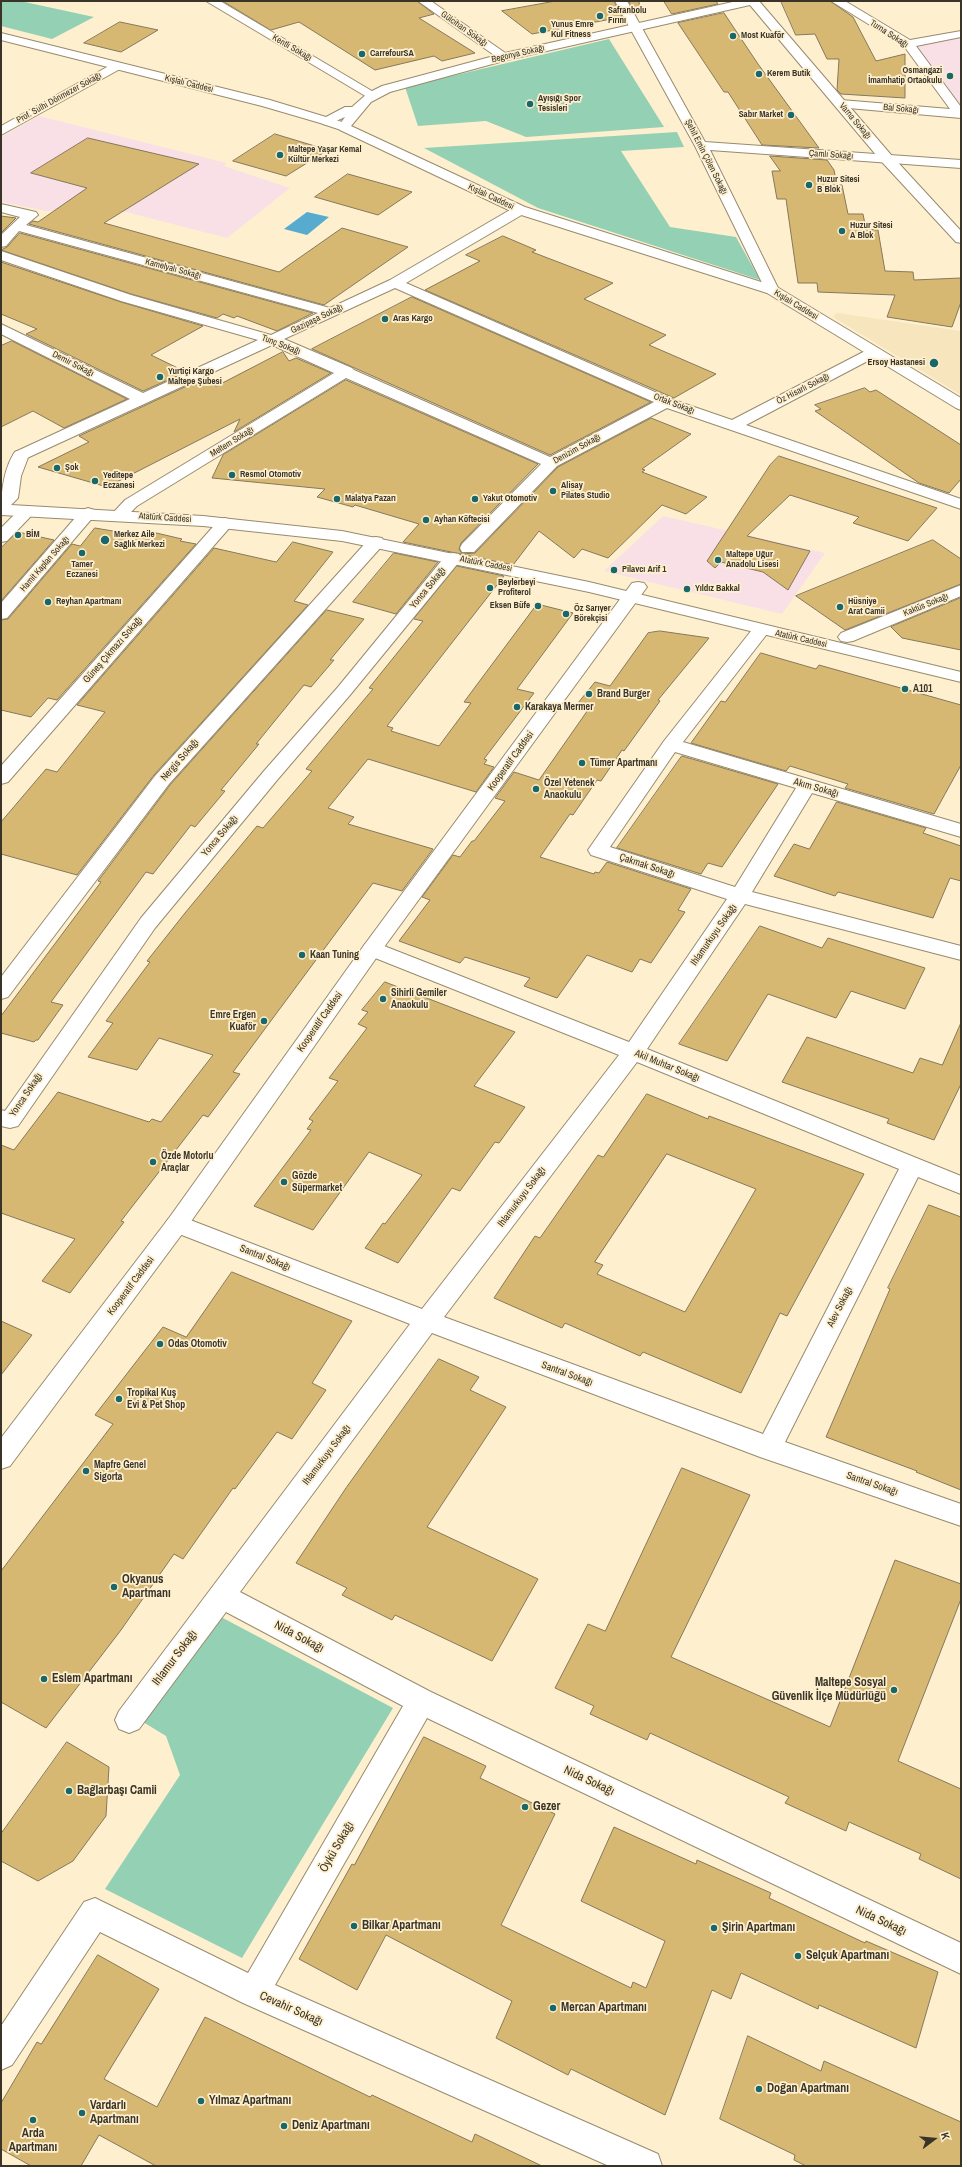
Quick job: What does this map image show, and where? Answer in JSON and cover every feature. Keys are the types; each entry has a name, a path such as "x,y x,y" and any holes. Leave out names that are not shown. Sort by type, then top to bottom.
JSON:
{"street":[{"name":"Kentli Sokağı","path":"212,1 371,94"},
{"name":"Gülcihan Sokağı","path":"424,1 505,57"},
{"name":"Şehit Emin Çölen Sokağı","path":"621,1 701,146 772,290"},
{"name":"Begonya Sokağı","path":"360,105 371,94 415,80 635,26 752,1"},
{"name":"Varna Sokağı","path":"752,1 887,159 961,239"},
{"name":"Turna Sokağı","path":"837,1 908,44 961,114"},
{"path":"908,44 961,34"},
{"name":"Kışlalı Caddesi","path":"1,36 266,103 327,121 344,127 520,210 772,290 961,405"},
{"name":"Prof. Sulhi Dönmezer Sokağı","path":"1,131 116,66"},
{"name":"Bal Sokağı","path":"841,104 961,114"},
{"path":"327,121 360,105"},
{"path":"344,127 360,105"},
{"name":"Çamlı Sokağı","path":"701,146 961,164"},
{"path":"1,208 31,215 16,226 1,243"},
{"name":"Gazipaşa Sokağı","path":"21,455 144,400 395,283 520,210"},
{"name":"Kamelyalı Sokağı","path":"16,226 330,312"},
{"name":"Tunç Sokağı","path":"1,256 126,298 273,340 347,371 551,463"},
{"name":"Ortak Sokağı","path":"395,283 666,402 961,504"},
{"name":"Demir Sokağı","path":"1,328 144,400"},
{"name":"Öz Hisarlı Sokağı","path":"732,426 874,352"},
{"name":"Meltem Sokağı","path":"119,514 132,503 347,371"},
{"name":"Denizim Sokağı","path":"460,553 551,463 666,402"},
{"path":"1,465 21,455"},
{"path":"1,469 21,455"},
{"path":"3,503 21,455"},
{"name":"Atatürk Caddesi","path":"3,503 132,503 277,516 329,523 961,663"},
{"name":"Atatürk Caddesi","path":"3,503 27,511 119,514 225,523 325,534 460,553"},
{"path":"1,537 27,511"},
{"name":"Hamit Kaplan Sokağı","path":"1,614 88,513"},
{"name":"Güneş Çıkmazı Sokağı","path":"1,778 225,523"},
{"name":"Nergis Sokağı","path":"1,992 162,780 376,542"},
{"name":"Yonca Sokağı","path":"1,1118 10,1120 148,923 270,775 344,692 460,553"},
{"name":"Kaktüs Sokağı","path":"847,637 961,590"},
{"name":"Atatürk Caddesi","path":"635,592 761,630 961,677"},
{"name":"Kooperatif Caddesi","path":"1,1458 177,1224 372,949 635,592"},
{"name":"Çakmak Sokağı","path":"761,630 671,745 598,850 740,896 961,952"},
{"name":"Akım Sokağı","path":"671,745 961,831"},
{"name":"Ihlamurkuyu Sokağı","path":"221,1596 426,1322 633,1052 740,896 807,786"},
{"name":"Akil Muhtar Sokağı","path":"372,949 633,1052 961,1185"},
{"name":"Alev Sokağı","path":"769,1448 912,1165"},
{"name":"Santral Sokağı","path":"177,1224 426,1322 769,1448 961,1515"},
{"name":"Nida Sokağı","path":"221,1596 421,1701 961,1958"},
{"name":"Ihlamur Sokağı","path":"129,1720 221,1596"},
{"name":"Öykü Sokağı","path":"254,1992 421,1701"},
{"name":"Cevahir Sokağı","path":"1,2054 96,1912 254,1992 646,2166"}],"shaded area":[{"name":"Osmangazi İmamhatip Ortaokulu","path":"961,36 961,106 917,47"},
{"path":"39,116 226,163 224,166 290,188 227,238 126,212 46,211 1,202 1,137"},
{"name":"Ersoy Hastanesi","path":"837,313 961,331 961,395 833,317"},
{"name":"Maltepe Uğur Anadolu Lisesi","path":"663,516 825,553 782,614 604,571"}],"green space":[{"path":"1,1 20,1 94,17 52,39 1,26"},
{"name":"Ayışığı Spor Tesisleri","path":"609,39 664,127 526,137 486,121 418,126 405,87"},
{"path":"677,132 684,147 621,151 670,227 736,237 760,280 538,208 424,148"},
{"path":"221,1617 393,1708 242,1958 105,1889 180,1775 166,1736 143,1722"}],"water":[{"path":"307,212 329,217 307,235 284,229"}],"building":[{"path":"223,1 417,1 434,14 419,18 475,53 442,61 434,56 375,70 299,22 271,30"},
{"path":"556,1 614,1 622,17 532,34 502,11"},
{"path":"629,1 639,1 640,13 636,14"},
{"path":"664,1 716,1 718,4 672,14"},
{"path":"781,1 830,1 853,17 876,61 905,54 905,98 841,94 837,90 839,59 827,59 815,34 796,35"},
{"path":"724,13 758,64 819,148 762,145 728,92 724,92 678,23"},
{"path":"120,22 158,30 121,52 84,43"},
{"name":"Maltepe Yaşar Kemal Kültür Merkezi","path":"275,134 328,150 286,176 233,161"},
{"path":"88,138 199,164 104,223 279,272 342,228 408,247 324,305 29,224 33,221 38,222 87,188 31,173"},
{"path":"770,156 827,160 834,170 837,185 842,185 848,214 863,214 866,229 878,230 885,271 913,272 914,280 961,278 961,302 952,327 887,317 895,295 818,292 817,283 798,283 786,199 777,199 772,171 780,171"},
{"path":"348,174 412,192 378,215 315,197"},
{"path":"1,216 16,218 1,233"},
{"path":"20,233 313,313 277,331 237,316 234,318 223,314 217,318 131,294 1,250 7,247"},
{"path":"503,236 536,250 532,252 613,283 584,299 666,335 649,345 716,374 674,398 425,290 480,261 466,255"},
{"path":"1,262 121,302 203,326 151,355 186,372 143,391 26,334 37,329 1,314"},
{"path":"412,297 651,402 550,455 312,349"},
{"path":"12,341 127,399 64,428 33,411 1,427 1,346"},
{"path":"283,352 289,361 296,358 331,373 234,432 240,419 107,487 38,467 89,442 79,436 202,379 216,386"},
{"path":"346,380 538,464 461,543 459,549 462,554 475,553 558,467 651,418 691,434 642,469 645,470 642,472 707,497 686,514 662,505 608,558 582,549 574,558 539,531 513,565 403,542 419,524 355,505 353,507 317,497 325,489 212,478 223,455"},
{"path":"865,388 870,392 876,390 961,445 961,479 949,493 919,483 815,411 821,409 815,405"},
{"path":"779,456 937,508 908,541 853,523 859,517 790,495 747,536 810,551 788,590 763,572 721,562 715,568 707,561 770,465"},
{"path":"95,528 148,537 152,532 182,539 180,541 196,544 57,700 48,698 31,717 1,710 1,620 8,619 72,544 80,546"},
{"path":"18,532 54,540 1,601 1,548"},
{"path":"933,540 961,559 961,584 845,630 796,596"},
{"path":"293,542 333,552 294,601 308,605 154,775 77,875 1,854 1,822 46,769 57,772 105,712 77,705 214,548 276,562"},
{"path":"394,553 438,562 396,614 353,602"},
{"path":"457,566 504,576 387,726 393,728 391,731 439,746 471,703 464,702 537,604 573,613 517,689 534,693 484,759 487,760 484,764 494,767 476,792 368,759 328,808 354,817 348,824 433,849 402,891 373,883 233,1072 240,1074 208,1117 203,1115 121,1221 124,1222 70,1293 42,1281 75,1239 1,1213 1,1145 14,1150 58,1092 149,1122 152,1119 161,1122 213,1055 159,1038 137,1070 88,1057 113,1023 106,1021 150,962 147,961 185,913 257,826 263,828 312,771 306,769 373,689 369,688 423,621 414,619"},
{"path":"961,598 961,650 902,638 891,627"},
{"path":"327,610 364,619 330,660 334,660 311,687 304,685 256,744 259,744 221,790 225,791 195,827 191,825 153,874 146,872 51,1002 63,1005 38,1040 34,1042 1,1033 1,1016 101,882 98,881 170,785"},
{"path":"660,631 709,638 658,700 660,701 624,751 622,750 601,781 597,780 573,815 570,814 540,857 594,874 595,872 599,873 607,862 691,889 678,910 685,912 651,963 640,959 632,972 587,955 557,998 524,986 530,978 465,957 460,963 399,941 430,900 422,897 453,855 460,857 505,801 495,798 514,772 539,780 590,707 578,703 595,682 610,686 648,633"},
{"path":"761,653 816,669 819,665 961,705 961,765 934,814 845,788 848,784 790,766 786,771 691,743 721,701 725,702"},
{"path":"682,756 778,784 722,867 708,863 701,874 617,848"},
{"path":"837,802 926,828 923,833 961,846 961,881 950,878 933,918 838,892 835,896 774,876 794,844 809,849"},
{"path":"760,926 822,948 828,938 925,968 905,1009 851,991 836,1018 768,994 727,1061 679,1044"},
{"path":"385,982 515,1032 474,1086 525,1107 499,1143 495,1142 460,1191 452,1188 398,1263 365,1248 422,1175 369,1152 313,1230 254,1206 311,1130 307,1129 313,1121 309,1119 338,1081 329,1078 367,1028 358,1024 368,1012 362,1010"},
{"path":"961,1023 961,1084 934,1140 887,1123 889,1119 782,1082 807,1037 913,1073 920,1058 942,1065"},
{"path":"647,1094 708,1119 709,1116 864,1174 787,1316 780,1313 741,1393 643,1352 640,1356 565,1323 562,1328 494,1298 535,1236 540,1238 598,1155 603,1157","holes":["667,1154 756,1189 685,1312 597,1274 603,1265 595,1262"]},
{"path":"929,1205 961,1217 961,1490 916,1472 917,1471 826,1437 890,1289 888,1288"},
{"path":"232,1272 352,1321 312,1383 326,1390 292,1439 277,1432 235,1489 233,1488 183,1559 174,1554 121,1630 46,1728 1,1702 1,1571 113,1424 95,1415 163,1327 186,1337"},
{"path":"1,1321 32,1335 1,1375"},
{"path":"439,1359 479,1377 470,1390 506,1407 427,1527 538,1579 492,1661 395,1615 392,1620 342,1595 347,1588 296,1563 346,1488"},
{"path":"682,1468 750,1495 671,1657 830,1727 895,1560 961,1584 961,1599 898,1761 961,1789 961,1879 919,1859 921,1854 849,1822 846,1831 785,1803 789,1797 650,1733 647,1740 590,1714 594,1706 555,1688 588,1624 605,1631"},
{"path":"424,1737 486,1766 480,1778 555,1814 501,1925 631,1988 633,1982 646,1988 665,1941 581,1901 614,1827 696,1864 697,1860 771,1893 769,1898 865,1943 866,1941 938,1972 916,2048 819,2005 818,2009 741,1973 731,1999 712,1990 665,2115 571,2069 568,2075 496,2038 512,2001 386,1935 357,1990 299,1959 352,1864 354,1865"},
{"name":"Bağlarbaşı Camii","path":"67,1742 109,1767 106,1816 73,1861 38,1881 1,1861 1,1834"},
{"path":"98,1955 159,1989 104,2079 157,2107 205,2017 370,2097 372,2095 472,2142 475,2134 542,2166 156,2166 99,2135 81,2166 31,2166 1,2149 1,2103 37,2042 41,2044"},
{"path":"748,2036 821,2071 824,2061 961,2122 961,2166 806,2166 794,2160 795,2155 720,2119"}],"place":[{"name":"Safranbolu Fırını","path":"600,16"},
{"name":"Yunus Emre Kul Fitness","path":"543,30"},
{"name":"Most Kuaför","path":"733,36"},
{"name":"CarrefourSA","path":"362,54"},
{"name":"Kerem Butik","path":"759,74"},
{"name":"Osmangazi İmamhatip Ortaokulu","path":"950,76"},
{"name":"Ayışığı Spor Tesisleri","path":"530,104"},
{"name":"Sabır Market","path":"791,115"},
{"name":"Maltepe Yaşar Kemal Kültür Merkezi","path":"280,155"},
{"name":"Huzur Sitesi B Blok","path":"809,185"},
{"name":"Huzur Sitesi A Blok","path":"842,231"},
{"name":"Aras Kargo","path":"385,319"},
{"name":"Ersoy Hastanesi","path":"934,363"},
{"name":"Yurtiçi Kargo Maltepe Şubesi","path":"160,377"},
{"name":"Şok","path":"57,468"},
{"name":"Resmol Otomotiv","path":"232,475"},
{"name":"Yeditepe Eczanesi","path":"95,481"},
{"name":"Alisay Pilates Studio","path":"553,491"},
{"name":"Malatya Pazarı","path":"337,499"},
{"name":"Yakut Otomotiv","path":"475,499"},
{"name":"Ayhan Köftecisi","path":"426,520"},
{"name":"BİM","path":"18,535"},
{"name":"Merkez Aile Sağlık Merkezi","path":"105,540"},
{"name":"Tamer Eczanesi","path":"82,553"},
{"name":"Maltepe Uğur Anadolu Lisesi","path":"718,560"},
{"name":"Pilavcı Arif 1","path":"614,570"},
{"name":"Beylerbeyi Profiterol","path":"490,588"},
{"name":"Yıldız Bakkal","path":"687,589"},
{"name":"Reyhan Apartmanı","path":"48,602"},
{"name":"Eksen Büfe","path":"538,606"},
{"name":"Hüsniye Arat Camii","path":"840,607"},
{"name":"Öz Sarıyer Börekçisi","path":"566,614"},
{"name":"A101","path":"905,689"},
{"name":"Brand Burger","path":"589,694"},
{"name":"Karakaya Mermer","path":"517,707"},
{"name":"Tümer Apartmanı","path":"582,763"},
{"name":"Özel Yetenek Anaokulu","path":"536,789"},
{"name":"Kaan Tuning","path":"302,955"},
{"name":"Sihirli Gemiler Anaokulu","path":"383,999"},
{"name":"Emre Ergen Kuaför","path":"264,1021"},
{"name":"Özde Motorlu Araçlar","path":"153,1162"},
{"name":"Gözde Süpermarket","path":"284,1182"},
{"name":"Odas Otomotiv","path":"160,1344"},
{"name":"Tropikal Kuş Evi & Pet Shop","path":"119,1399"},
{"name":"Mapfre Genel Sigorta","path":"86,1471"},
{"name":"Okyanus Apartmanı","path":"114,1587"},
{"name":"Eslem Apartmanı","path":"44,1679"},
{"name":"Maltepe Sosyal Güvenlik İlçe Müdürlüğü","path":"894,1690"},
{"name":"Bağlarbaşı Camii","path":"69,1791"},
{"name":"Gezer","path":"525,1807"},
{"name":"Bilkar Apartmanı","path":"354,1926"},
{"name":"Şirin Apartmanı","path":"714,1928"},
{"name":"Selçuk Apartmanı","path":"798,1956"},
{"name":"Mercan Apartmanı","path":"553,2008"},
{"name":"Doğan Apartmanı","path":"759,2089"},
{"name":"Yılmaz Apartmanı","path":"201,2101"},
{"name":"Vardarlı Apartmanı","path":"82,2113"},
{"name":"Arda Apartmanı","path":"33,2120"},
{"name":"Deniz Apartmanı","path":"284,2126"}]}
